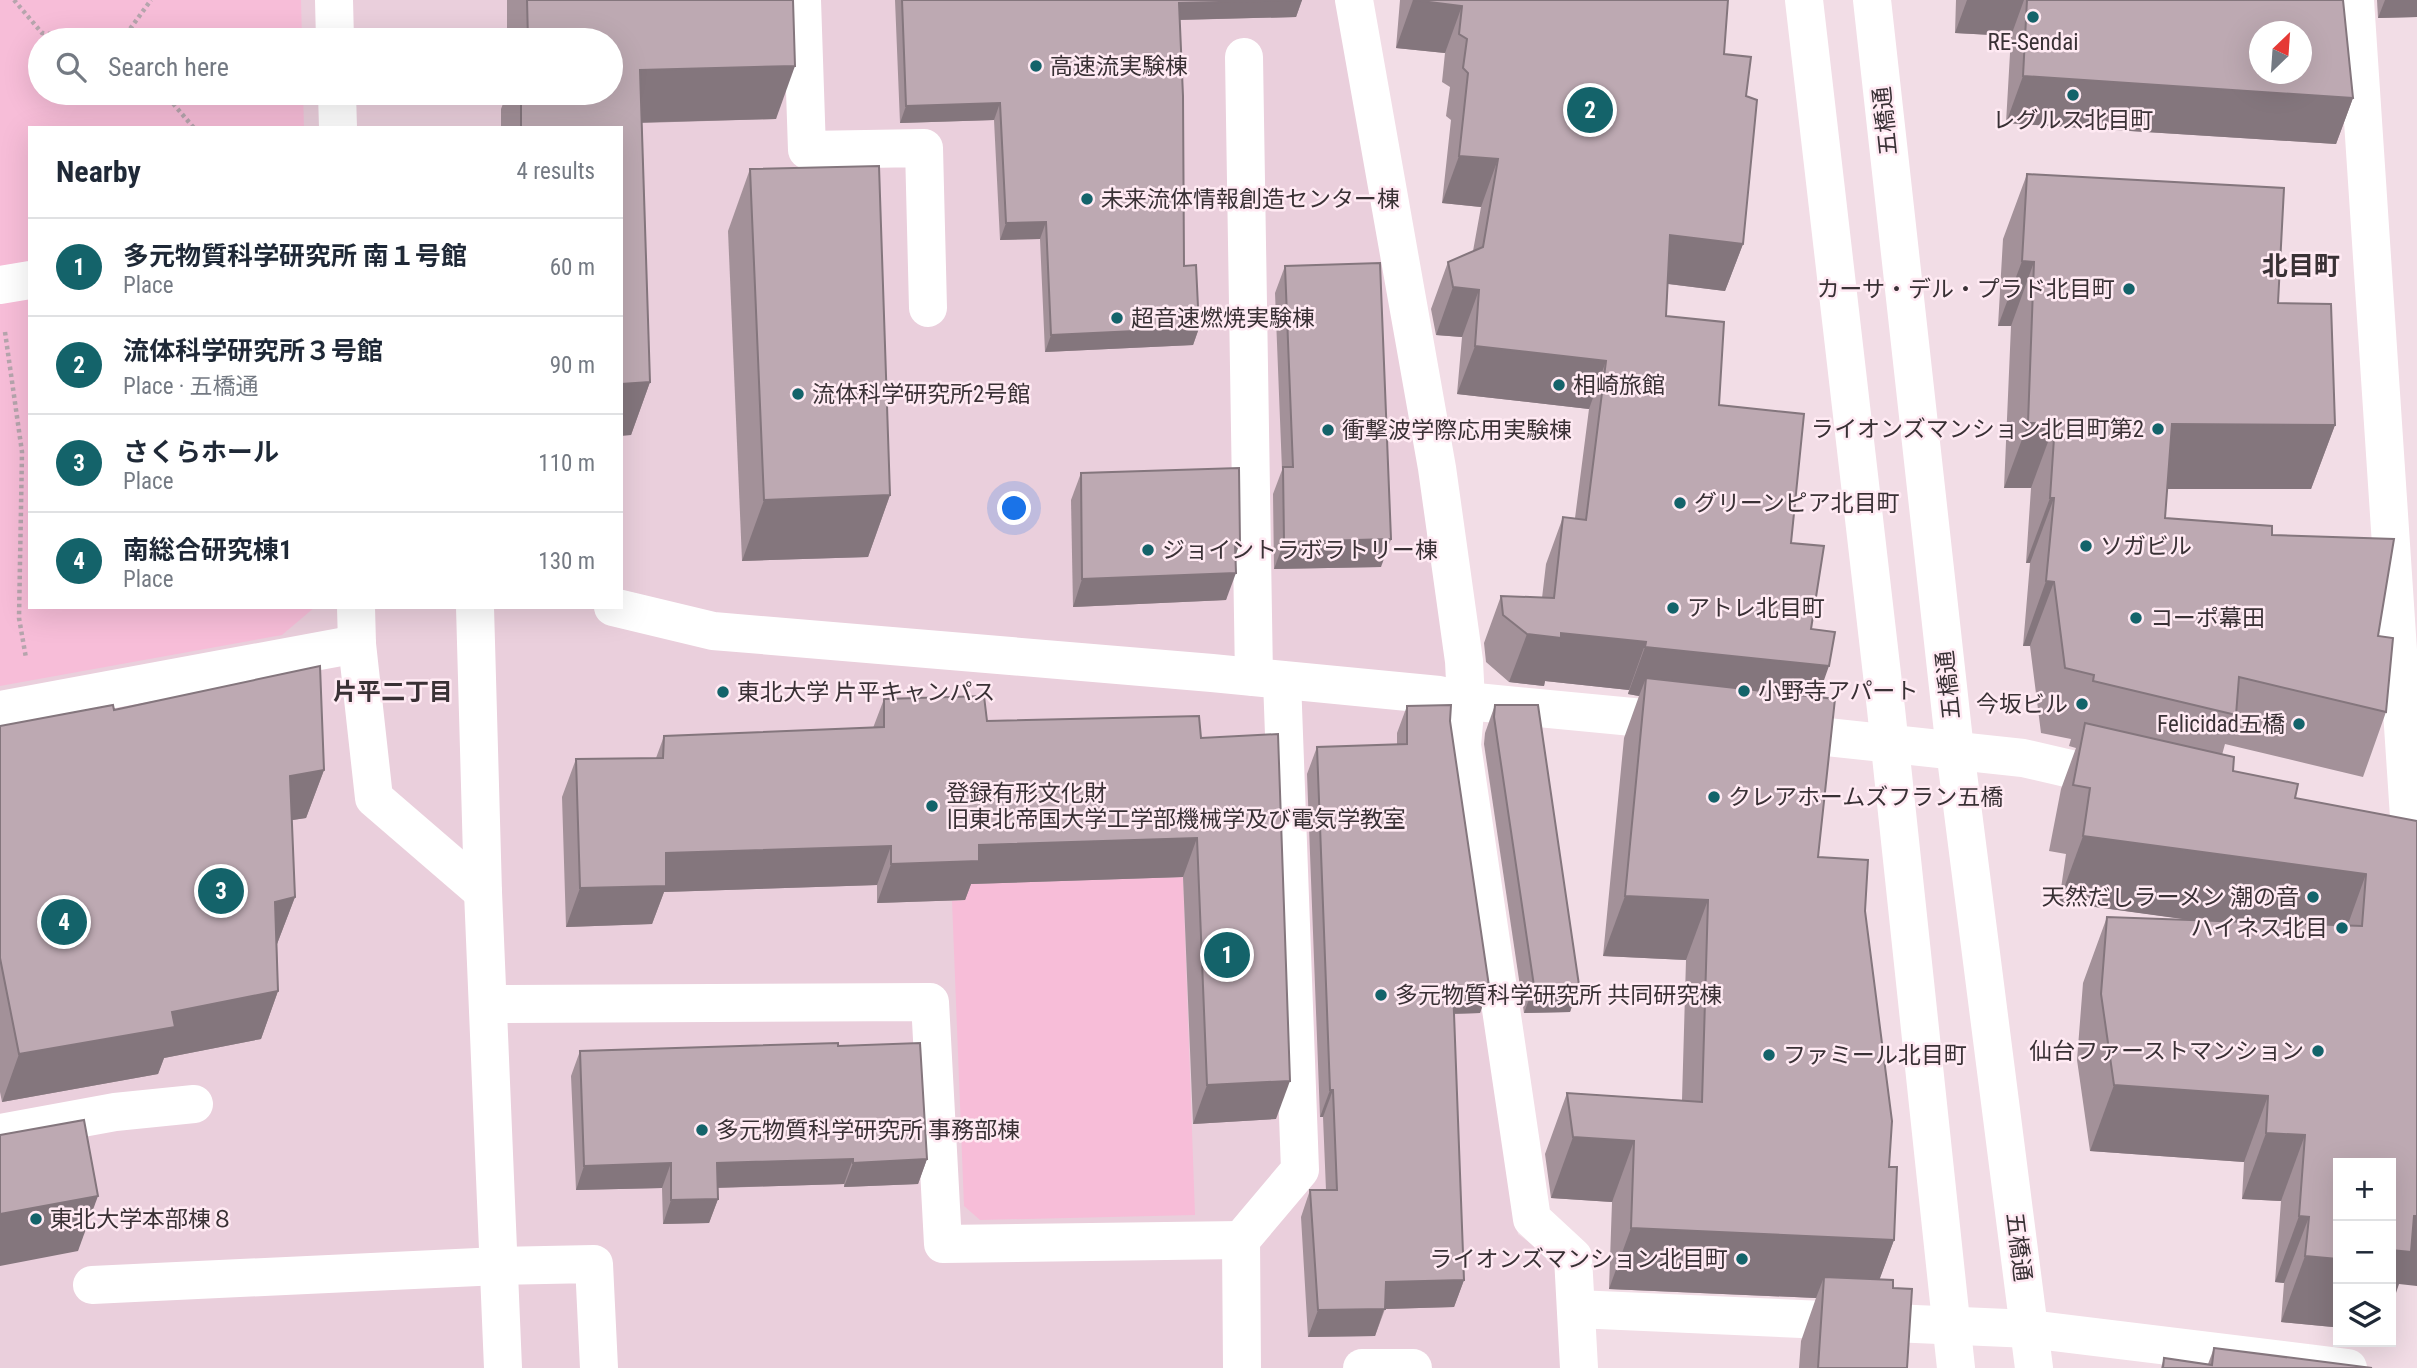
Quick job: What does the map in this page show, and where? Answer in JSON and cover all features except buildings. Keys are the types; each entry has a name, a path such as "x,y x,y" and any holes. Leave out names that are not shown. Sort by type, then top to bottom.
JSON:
{"street":[{"path":"334,0 335,28"},
{"path":"802,0 807,150 924,148 928,308"},
{"path":"1354,0 1437,468 1464,661 1466,701 1462,745 1532,1219 1573,1257 1579,1368"},
{"path":"1804,0 1889,744 1956,1368"},
{"name":"五橋通","path":"1872,0 1955,750 2034,1368"},
{"path":"2354,0 2414,848 2371,838"},
{"path":"1242,1368 1241,1240 1300,1170 1268,678 1244,57"},
{"path":"337,105 338,126"},
{"path":"0,285 28,281"},
{"path":"475,609 503,1368"},
{"path":"621,609 713,631 1268,678 1439,695 1466,701 1955,750 2023,758 2157,789"},
{"path":"17,707 357,625 374,798 484,892"},
{"path":"489,1004 930,1002 943,1244 1241,1240"},
{"path":"0,1133 115,1112 194,1104"},
{"path":"92,1285 594,1264 599,1368"},
{"path":"1576,1309 2030,1329 2348,1368"},
{"path":"1362,1368 1413,1368"}],"path":[{"path":"14,0 39,28"},
{"path":"131,28 151,0"},
{"path":"174,105 192,126"},
{"path":"4,324 22,452 17,707"}],"shaded area":[{"name":"東北大学 片平キャンパス","path":"0,0 1339,0 1416,451 1449,669 1442,716 1518,1234 1559,1265 1563,1368 0,1368"},
{"path":"0,0 301,0 302,28 28,28 28,105 303,105 304,126 28,126 28,609 313,609 282,635 0,686"},
{"path":"1183,877 1195,1215 980,1220 964,1206 952,901 965,900 965,884"}],"place":[{"name":"RE-Sendai","path":"2033,17"},
{"name":"高速流実験棟","path":"1036,66"},
{"name":"レグルス北目町","path":"2073,95"},
{"name":"流体科学研究所３号館","path":"1590,110"},
{"name":"未来流体情報創造センター棟","path":"1087,199"},
{"name":"カーサ・デル・プラド北目町","path":"2129,289"},
{"name":"超音速燃焼実験棟","path":"1117,318"},
{"name":"相崎旅館","path":"1559,385"},
{"name":"流体科学研究所2号館","path":"798,394"},
{"name":"ライオンズマンション北目町第2","path":"2158,429"},
{"name":"衝撃波学際応用実験棟","path":"1328,430"},
{"name":"グリーンピア北目町","path":"1680,503"},
{"name":"ソガビル","path":"2086,546"},
{"name":"ジョイントラボラトリー棟","path":"1148,550"},
{"name":"アトレ北目町","path":"1673,608"},
{"name":"コーポ幕田","path":"2136,618"},
{"name":"小野寺アパート","path":"1744,691"},
{"name":"東北大学 片平キャンパス","path":"723,692"},
{"name":"今坂ビル","path":"2082,704"},
{"name":"Felicidad五橋","path":"2299,724"},
{"name":"クレアホームズフラン五橋","path":"1714,797"},
{"name":"登録有形文化財 旧東北帝国大学工学部機械学及び電気学教室","path":"932,806"},
{"name":"さくらホール","path":"221,891"},
{"name":"天然だしラーメン 潮の音","path":"2313,897"},
{"name":"南総合研究棟1","path":"64,922"},
{"name":"ハイネス北目","path":"2342,928"},
{"name":"多元物質科学研究所 南１号館","path":"1227,955"},
{"name":"多元物質科学研究所 共同研究棟","path":"1381,995"},
{"name":"仙台ファーストマンション","path":"2318,1051"},
{"name":"ファミール北目町","path":"1769,1055"},
{"name":"多元物質科学研究所 事務部棟","path":"702,1130"},
{"name":"東北大学本部棟８","path":"36,1219"},
{"name":"ライオンズマンション北目町","path":"1742,1259"}],"district":[{"name":"北目町","path":"2301,266"},
{"name":"片平二丁目","path":"393,692"}]}
